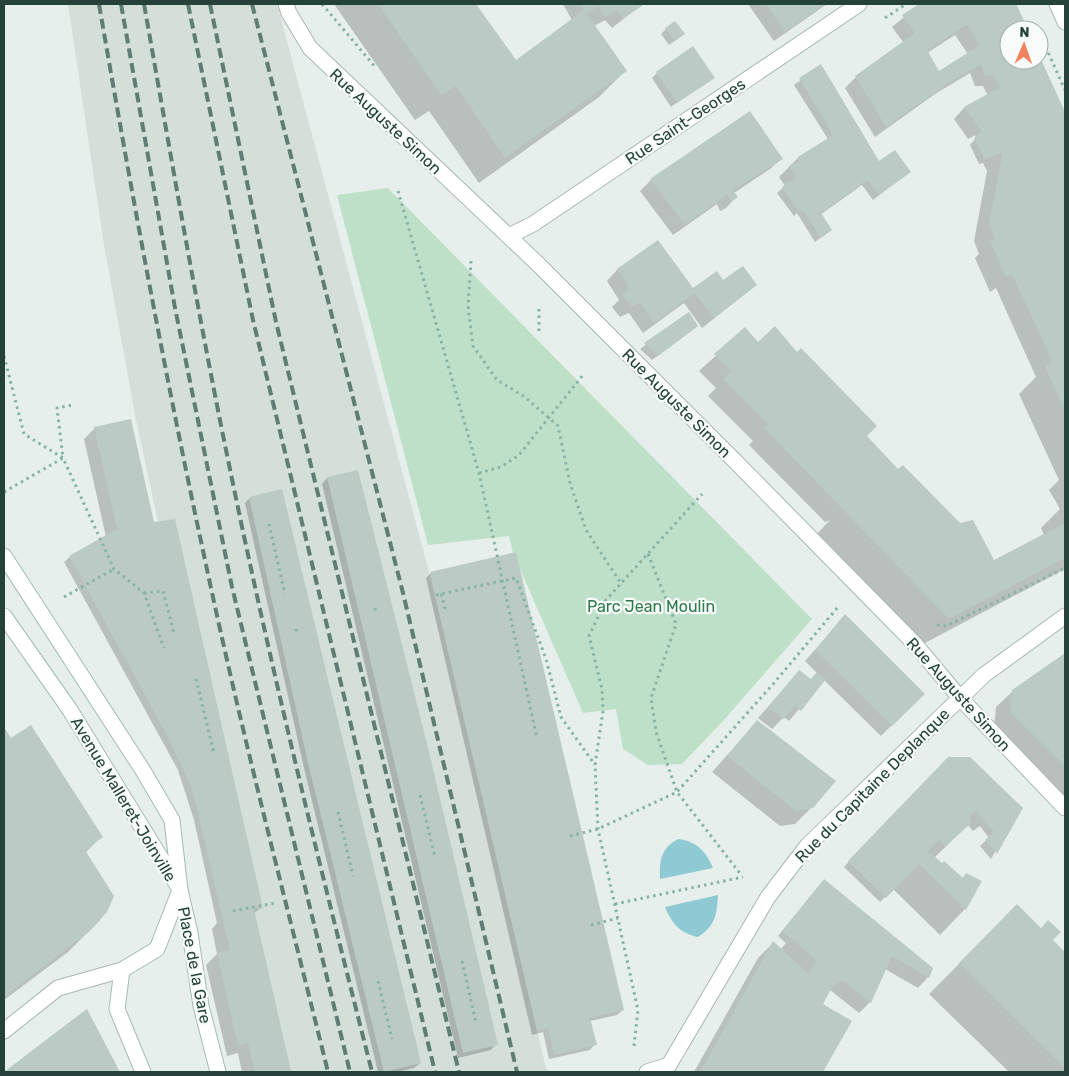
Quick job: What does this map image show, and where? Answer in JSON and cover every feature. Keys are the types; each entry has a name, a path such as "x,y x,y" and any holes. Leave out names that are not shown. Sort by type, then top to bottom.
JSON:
{"street":[{"name":"Rue Auguste Simon","path":"286,4 288,13 310,48 509,236 734,460 914,643 960,698 1065,808"},
{"name":"Rue Saint-Georges","path":"509,236 533,224 859,4"},
{"path":"1057,4 1065,22"},
{"name":"Avenue Malleret-Joinville","path":"4,556 172,820 180,890"},
{"name":"Avenue Malleret-Joinville","path":"4,616 70,710 180,890"},
{"name":"Rue du Capitaine Deplanque","path":"669,1068 768,897 807,846 984,676 1065,616"},
{"name":"Place de la Gare","path":"4,1031 58,988 122,970 157,949 180,890"},
{"name":"Place de la Gare","path":"180,890 190,933 201,1006 218,1072"},
{"path":"122,970 117,1010 143,1072"},
{"path":"647,1072 669,1068"}],"path":[{"path":"322,4 322,8 382,74"},
{"path":"882,20 906,4"},
{"path":"1049,55 1065,90"},
{"path":"398,191 479,473 537,738"},
{"path":"470,261 468,306 473,346 497,380 525,397 558,426 570,482 586,530 622,584"},
{"path":"4,356 24,434 63,458"},
{"path":"479,473 501,467 519,455 583,376"},
{"path":"72,405 57,408 63,458 114,570 144,593 164,648"},
{"path":"4,492 63,458"},
{"path":"633,1054 638,1010 598,829 595,765 602,711 602,689 589,636 606,600 702,494"},
{"path":"269,524 285,594"},
{"path":"648,554 676,624 651,698 656,732 677,792 742,876 756,884 768,897"},
{"path":"914,643 934,624 946,626 1065,568"},
{"path":"39,611 114,570"},
{"path":"436,595 516,578 546,659 561,717 595,765"},
{"path":"570,836 598,829 677,792 774,683 856,585"},
{"path":"144,593 163,591 174,633"},
{"path":"441,594 446,612"},
{"path":"375,608 376,614"},
{"path":"296,629 297,634"},
{"path":"196,679 214,753"},
{"path":"420,795 435,857"},
{"path":"338,812 353,876"},
{"path":"615,904 742,876"},
{"path":"234,911 274,903"},
{"path":"591,924 618,918"},
{"path":"462,961 476,1023"},
{"path":"378,981 392,1039"}],"shaded area":[{"path":"68,4 277,4 428,568 546,1068 549,1072 277,1072 136,420 104,245"}],"green space":[{"name":"Parc Jean Moulin","path":"388,188 812,619 723,721 682,764 648,765 623,749 616,709 583,713 513,553 509,536 428,545 337,195"}],"water":[{"path":"678,839 690,842 700,848 713,868 660,879 662,856 668,847"},
{"path":"718,895 717,908 712,924 698,937 686,933 677,927 665,907"}],"building":[{"path":"378,4 476,4 516,60 584,10 579,4 643,5 623,19 617,10 605,17 598,6 587,14 627,71 505,158 456,86 441,95"},
{"path":"766,4 826,4 785,32"},
{"path":"919,4 1016,4 1023,20 999,20 999,70 1046,70 1065,112 1065,411 1045,367 1052,361 1012,274 1006,277 990,241 995,239 989,224 1002,155 1001,153 985,160 974,138 981,132 980,129 964,107 1000,87 993,75 985,76 981,64 947,84 886,127 855,76 915,33 902,15","holes":["967,25 980,45 939,71 927,50"]},
{"path":"675,21 685,34 675,41 665,28"},
{"path":"693,46 715,78 677,103 656,72"},
{"path":"821,64 879,161 895,150 911,172 879,195 867,180 821,213 832,230 821,238 802,209 799,212 782,187 796,177 789,166 798,161 798,157 833,135 799,78"},
{"path":"750,111 783,159 733,190 738,197 731,202 728,194 685,225 650,179"},
{"path":"658,240 693,288 717,271 723,280 743,266 757,285 714,318 695,293 654,323 640,303 632,307 622,295 629,288 617,269"},
{"path":"689,312 698,326 658,356 644,343"},
{"path":"775,326 797,352 801,348 877,426 867,436 898,469 903,465 960,523 973,520 994,560 1065,523 1065,558 949,619 764,428 768,424 723,379 731,371 714,354 745,327 758,342"},
{"path":"131,419 154,522 175,519 263,908 254,909 291,1071 255,1072 248,1043 238,1046 217,953 230,950 192,788 167,735 69,556 117,529 94,427"},
{"path":"358,470 429,752 498,1045 463,1053 327,477"},
{"path":"282,489 421,1063 384,1072 308,763 249,497"},
{"path":"516,552 624,1010 590,1018 597,1045 554,1055 548,1028 537,1031 430,572"},
{"path":"845,614 925,694 892,726 815,650"},
{"path":"1065,653 1065,766 1010,712 1012,690"},
{"path":"799,670 811,679 817,672 826,679 801,711 795,706 784,719 768,707"},
{"path":"757,720 836,781 813,808 796,811 727,756"},
{"path":"31,725 103,837 85,850 114,896 107,912 90,931 4,997 4,727 11,738"},
{"path":"948,757 970,757 1023,808 997,854 985,840 994,832 975,811 969,818 972,822 945,847 939,840 928,851 942,863 944,861 963,878 966,873 982,881 966,910 919,864 886,898 848,861"},
{"path":"824,879 933,968 929,978 892,956 871,1003 842,980 832,987 823,1004 852,1021 823,1072 700,1072 773,941 809,974 816,960 782,931"},
{"path":"1017,904 1041,928 1048,920 1061,932 1053,940 1065,952 1065,1068 959,963"},
{"path":"87,1009 120,1072 4,1072 67,1024"}],"railway":[{"path":"99,4 149,282 205,560 249,752 328,1072"},
{"path":"121,4 175,308 232,587 350,1072"},
{"path":"144,4 197,301 248,554 299,776 372,1072"},
{"path":"188,4 253,320 435,1072"},
{"path":"210,4 276,322 459,1072"},
{"path":"252,4 403,593 517,1072"}]}
